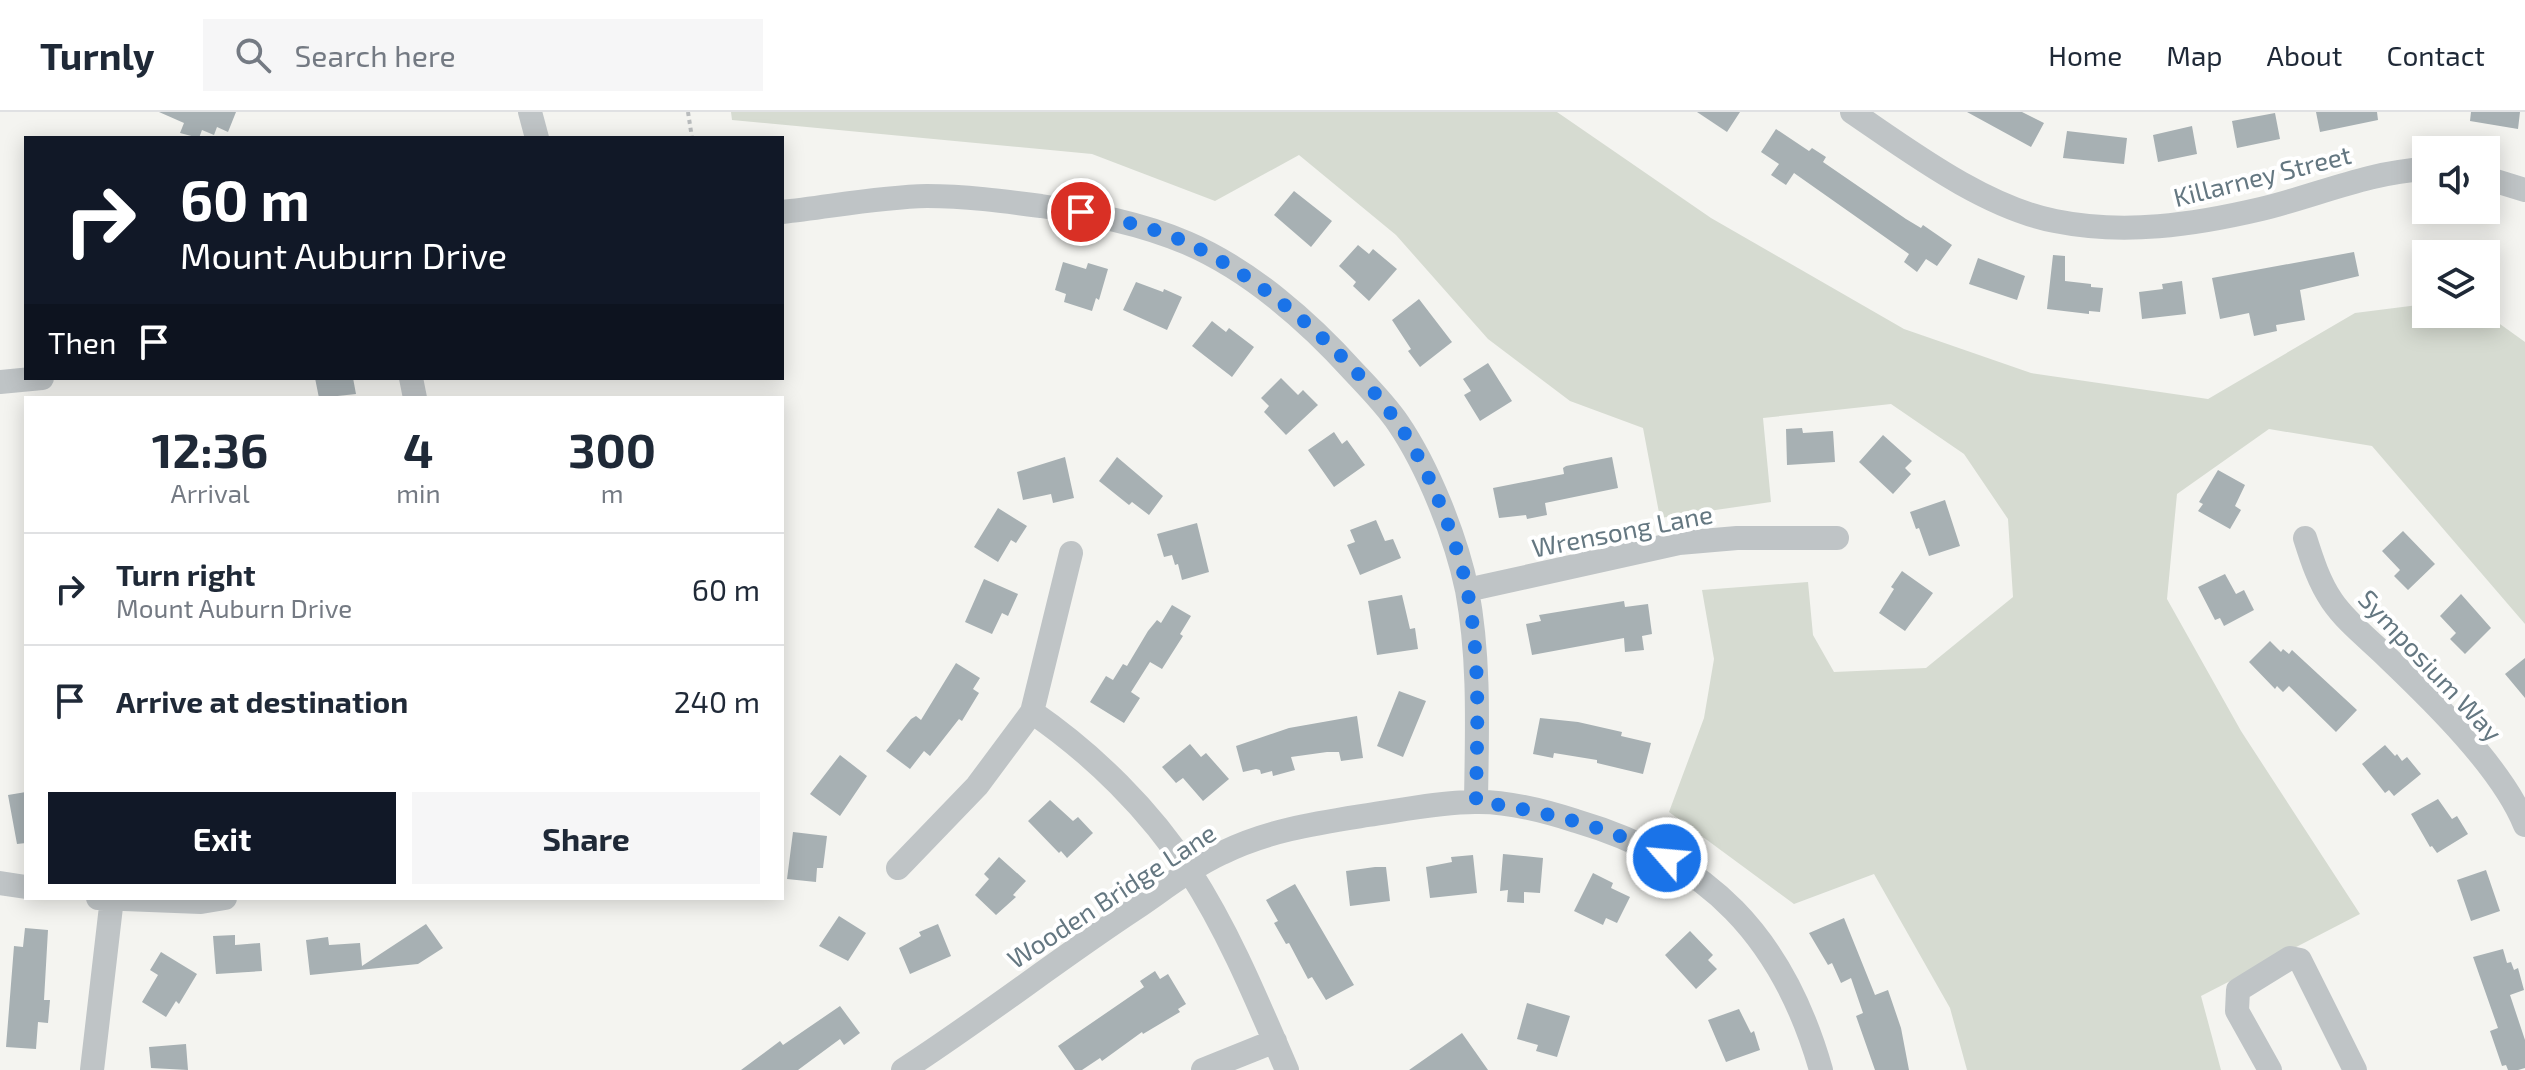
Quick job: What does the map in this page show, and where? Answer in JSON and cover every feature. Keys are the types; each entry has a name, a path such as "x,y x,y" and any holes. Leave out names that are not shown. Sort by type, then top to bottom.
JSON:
{"street":[{"path":"530,112 536,136"},
{"name":"Killarney Street","path":"1852,112 1932,166 1989,196 2054,221 2109,227 2183,225 2263,209 2349,181 2412,170"},
{"path":"2500,182 2525,190"},
{"path":"784,212 924,196 1005,201 1081,212 1134,224 1188,244 1220,260 1264,289 1340,356 1398,422 1436,498 1467,590 1477,684 1476,801"},
{"path":"0,382 24,380"},
{"name":"Wrensong Lane","path":"1467,590 1679,543 1737,538 1837,538"},
{"name":"Symposium Way","path":"2305,538 2332,601 2433,702 2506,791 2525,825"},
{"path":"898,868 977,786 1032,712 1071,553"},
{"path":"1032,712 1084,752 1119,785 1190,872 1258,999 1287,1070"},
{"name":"Wooden Bridge Lane","path":"903,1070 1190,872 1237,846 1308,824 1476,801 1540,811 1609,831 1641,844 1703,881 1732,907 1764,943 1781,969 1798,1005 1821,1070"},
{"path":"0,883 24,887"},
{"path":"92,1070 106,900"},
{"path":"138,900 213,900"},
{"path":"2270,1070 2237,1011 2238,990 2290,958 2300,960 2355,1070"},
{"path":"1203,1070 1275,1041"}],"path":[{"path":"688,112 692,136"}],"shaded area":[{"path":"731,112 1557,112 1711,218 1904,329 2031,373 2208,399 2355,313 2412,306 2412,328 2500,328 2500,324 2525,342 2525,624 2372,446 2269,429 2177,494 2167,599 2241,731 2360,914 2201,996 2221,1070 1967,1070 1950,1008 1874,874 1794,904 1669,812 1704,718 1714,659 1702,590 1808,582 1813,635 1834,672 1926,668 2013,597 2008,519 1964,454 1891,404 1763,418 1771,502 1660,518 1643,428 1570,401 1488,339 1396,235 1299,155 1215,201 1092,154 732,120"}],"building":[{"path":"159,112 236,112 228,132 217,127 214,135 202,130 200,136 180,133 184,123"},
{"path":"1697,112 1740,112 1727,132"},
{"path":"1967,112 2022,112 2044,123 2031,147"},
{"path":"2316,112 2377,112 2378,120 2320,132"},
{"path":"2471,112 2520,112 2518,129 2470,121"},
{"path":"2275,113 2280,139 2237,148 2232,121"},
{"path":"2192,126 2197,154 2158,162 2153,135"},
{"path":"1776,129 1809,151 1812,148 1826,157 1823,162 1906,219 1921,228 1923,225 1952,245 1937,266 1926,259 1917,272 1904,262 1909,254 1794,173 1786,185 1771,175 1779,164 1761,152"},
{"path":"2067,131 2127,138 2124,164 2063,158"},
{"path":"1294,191 1332,221 1311,247 1274,215"},
{"path":"1358,245 1369,254 1373,249 1397,269 1369,301 1353,286 1356,282 1339,266"},
{"path":"2354,252 2359,276 2300,290 2305,320 2276,325 2277,331 2254,336 2249,313 2220,319 2212,278"},
{"path":"2053,255 2065,256 2065,281 2103,288 2100,312 2089,311 2089,314 2047,309"},
{"path":"1978,258 2025,276 2017,300 1969,284"},
{"path":"1063,262 1086,269 1088,263 1108,269 1099,300 1096,298 1092,311 1064,302 1066,294 1055,290"},
{"path":"2182,281 2186,314 2142,319 2139,292 2163,289 2162,284"},
{"path":"1136,282 1182,297 1167,330 1123,310"},
{"path":"1419,299 1452,342 1420,367 1392,320"},
{"path":"1212,321 1226,332 1229,328 1254,347 1232,377 1192,346"},
{"path":"1488,363 1512,401 1480,421 1464,395 1471,391 1463,379"},
{"path":"1281,378 1298,395 1303,390 1318,405 1286,435 1264,412 1269,406 1261,398"},
{"path":"315,380 353,380 356,394 319,396"},
{"path":"1802,428 1803,433 1833,431 1835,462 1787,465 1786,429"},
{"path":"1334,432 1342,444 1347,440 1365,465 1334,487 1308,450"},
{"path":"1883,435 1912,461 1905,468 1911,474 1893,494 1859,462"},
{"path":"1065,457 1074,498 1053,503 1051,494 1023,500 1017,472"},
{"path":"1117,457 1163,496 1149,515 1132,502 1129,505 1099,481"},
{"path":"1612,457 1618,488 1545,503 1547,515 1527,519 1526,515 1499,518 1493,488 1564,474 1563,468 1566,466"},
{"path":"2218,470 2245,485 2235,506 2241,510 2230,529 2198,511 2203,504 2199,502"},
{"path":"1945,500 1960,546 1929,556 1910,512"},
{"path":"998,508 1027,526 1016,543 1011,540 998,562 974,547"},
{"path":"1376,520 1385,541 1393,539 1401,558 1360,575 1347,545 1355,542 1350,530"},
{"path":"1197,523 1209,572 1182,580 1172,555 1164,557 1157,534"},
{"path":"2403,531 2435,564 2408,590 2394,576 2400,570 2382,551"},
{"path":"1902,571 1933,593 1905,631 1879,613"},
{"path":"2225,574 2236,594 2244,590 2254,610 2224,626 2220,618 2215,620 2198,587"},
{"path":"984,579 1018,594 1008,616 1002,613 992,634 965,622"},
{"path":"2461,594 2491,628 2465,654 2450,639 2456,633 2440,616"},
{"path":"1402,595 1410,629 1415,628 1418,649 1377,655 1368,601"},
{"path":"1624,601 1625,607 1648,604 1652,634 1642,636 1644,650 1625,652 1624,638 1532,655 1526,624 1541,621 1539,615"},
{"path":"1172,605 1191,616 1180,634 1183,636 1162,669 1150,662 1131,692 1140,698 1124,723 1090,702 1106,676 1113,680 1123,664 1127,666 1148,631 1157,620 1161,623"},
{"path":"2270,641 2281,652 2283,649 2289,654 2292,650 2357,710 2336,732 2289,686 2283,692 2277,686 2275,689 2249,662"},
{"path":"2525,658 2525,698 2505,674"},
{"path":"956,663 980,678 973,689 979,693 962,721 959,719 930,756 924,751 910,769 886,751 911,719 916,716 921,720"},
{"path":"1399,691 1426,701 1403,757 1377,746"},
{"path":"1357,716 1363,758 1341,761 1339,752 1327,752 1291,757 1295,770 1273,776 1272,771 1261,774 1256,769 1243,772 1236,746 1289,728"},
{"path":"1540,718 1578,722 1622,732 1621,736 1651,743 1643,774 1597,763 1597,760 1554,753 1553,758 1533,754"},
{"path":"1190,744 1201,757 1206,753 1229,779 1203,801 1183,778 1176,783 1162,767"},
{"path":"2385,745 2402,761 2407,757 2421,774 2394,796 2389,790 2385,793 2362,764"},
{"path":"840,755 867,776 840,816 810,794"},
{"path":"24,792 24,843 17,844 8,795"},
{"path":"2438,799 2452,819 2457,816 2468,834 2437,853 2430,847 2411,814"},
{"path":"1050,800 1073,821 1078,817 1093,833 1067,858 1028,821"},
{"path":"793,832 827,836 823,868 817,868 816,882 787,879"},
{"path":"1503,854 1543,858 1540,893 1524,892 1524,903 1507,902 1508,890 1500,891"},
{"path":"1473,855 1477,893 1430,898 1426,867 1452,862 1451,857"},
{"path":"999,857 1026,881 1013,895 1016,897 996,915 975,895 989,879 984,874"},
{"path":"1386,867 1390,901 1350,906 1346,871"},
{"path":"2486,870 2500,911 2471,921 2457,880"},
{"path":"1593,873 1613,883 1611,888 1630,897 1617,923 1606,918 1603,925 1574,911"},
{"path":"1295,884 1354,985 1326,1000 1312,977 1308,979 1289,943 1286,944 1266,900"},
{"path":"839,916 866,933 848,961 819,946"},
{"path":"1844,918 1875,995 1888,990 1901,1028 1909,1070 1875,1070 1856,1016 1863,1013 1851,978 1841,983 1832,963 1828,965 1809,933"},
{"path":"426,924 443,948 418,964 310,975 306,940 328,937 329,945 360,943 362,966"},
{"path":"938,924 951,956 910,974 899,948 921,936 919,932"},
{"path":"25,928 48,930 44,1000 50,1000 48,1023 38,1022 36,1049 6,1047 14,946 23,947"},
{"path":"1690,931 1713,955 1708,960 1717,969 1696,989 1665,955"},
{"path":"235,935 235,945 260,943 262,971 216,974 213,936"},
{"path":"2503,949 2507,963 2511,962 2514,970 2518,968 2524,990 2510,995 2525,1040 2525,1068 2518,1070 2508,1070 2506,1065 2502,1066 2490,1031 2498,1028 2473,957"},
{"path":"161,952 197,974 179,1004 176,1001 166,1017 142,1002 158,975 150,970"},
{"path":"1155,971 1160,979 1168,974 1186,1004 1178,1009 1180,1012 1142,1032 1102,1061 1100,1058 1082,1070 1075,1070 1058,1046 1144,987 1140,981"},
{"path":"1527,1003 1570,1016 1557,1057 1536,1051 1538,1045 1517,1039"},
{"path":"840,1006 860,1033 844,1045 840,1039 798,1070 741,1070 780,1041 783,1045"},
{"path":"1739,1009 1751,1033 1754,1031 1760,1050 1726,1062 1708,1020"},
{"path":"1462,1033 1488,1070 1409,1070"},
{"path":"186,1044 188,1070 151,1068 149,1047"}],"route":[{"path":"1081,212 1134,224 1188,244 1220,260 1264,289 1340,356 1398,422 1436,498 1467,590 1477,684 1476,801 1540,811 1609,831 1667,858"}]}
